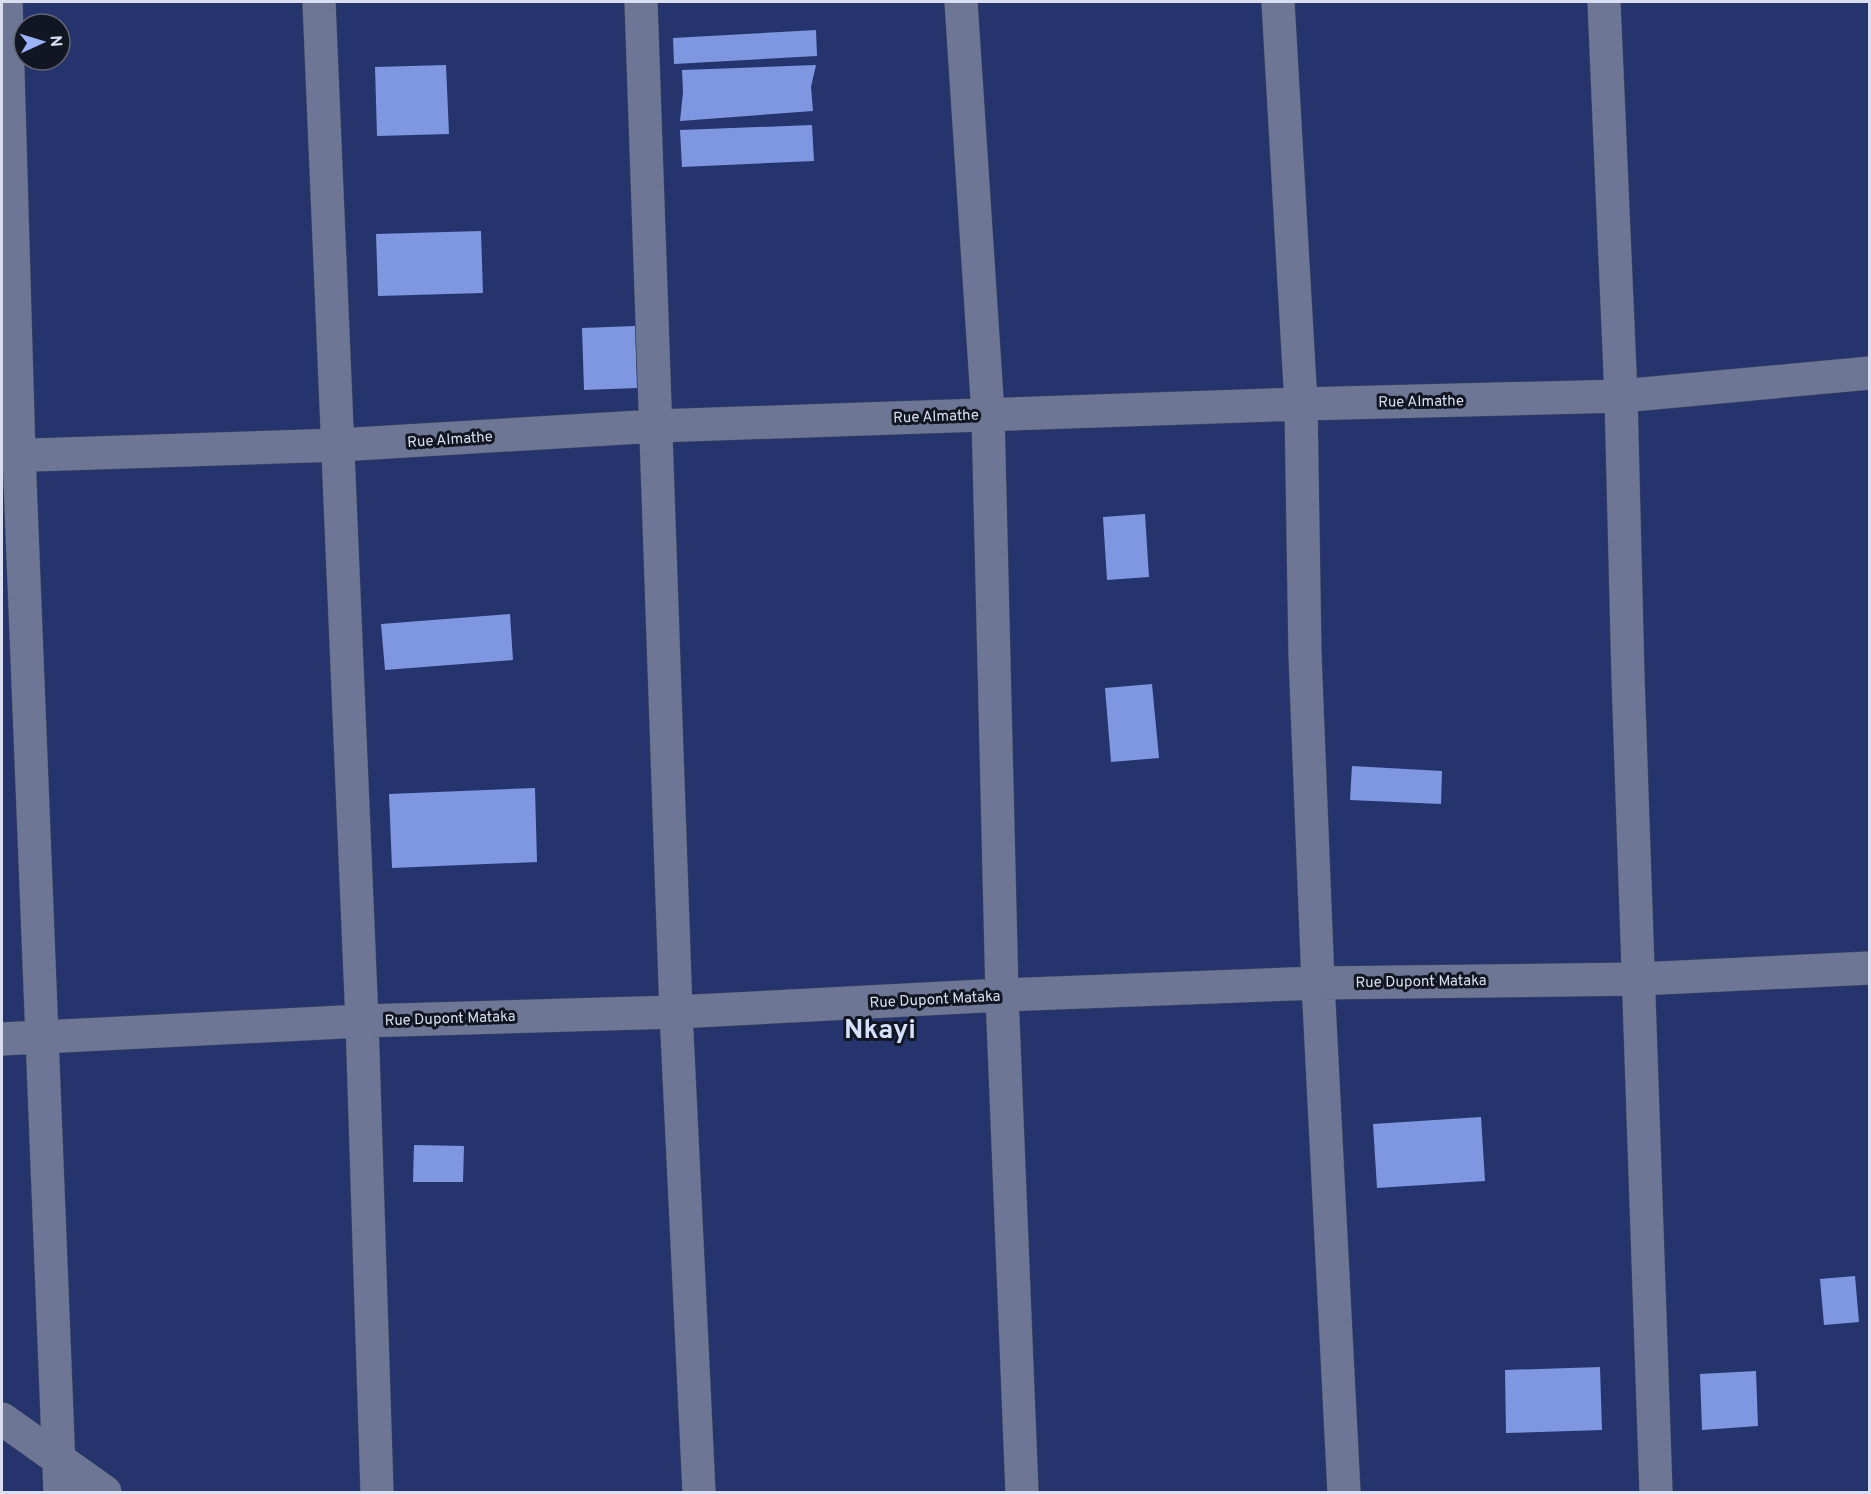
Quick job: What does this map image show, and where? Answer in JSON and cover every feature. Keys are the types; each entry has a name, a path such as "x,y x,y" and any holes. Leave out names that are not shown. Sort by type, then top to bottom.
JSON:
{"street":[{"path":"6,2 10,456 43,1037 60,1492"},
{"path":"319,2 362,1021 377,1492"},
{"path":"641,2 676,1012 699,1492"},
{"path":"961,2 988,414 1002,995 1022,1492"},
{"path":"1278,2 1301,404 1305,654 1318,982 1344,1492"},
{"path":"1604,2 1621,396 1628,677 1656,1492"},
{"name":"Rue Almathe","path":"10,456 339,446 657,426 1301,404 1621,396 1869,373"},
{"name":"Rue Dupont Mataka","path":"2,1039 362,1021 676,1012 1318,982 1640,979 1869,968"},
{"path":"2,1419 105,1492"}],"shaded area":[{"path":"2,2 1869,2 1869,1492 2,1492"}],"building":[{"path":"816,30 817,56 674,64 673,38"},
{"path":"446,65 449,134 377,136 375,67"},
{"path":"816,65 811,87 813,111 680,121 683,92 682,70"},
{"path":"812,125 814,161 682,167 680,130"},
{"path":"481,231 483,293 378,296 376,234"},
{"path":"635,326 637,388 584,390 582,328"},
{"path":"1145,514 1149,577 1107,580 1103,517"},
{"path":"510,614 513,660 385,670 381,624"},
{"path":"1152,684 1159,758 1111,762 1105,688"},
{"path":"1352,766 1442,771 1441,804 1350,800"},
{"path":"535,788 537,862 392,868 389,794"},
{"path":"1481,1117 1485,1181 1377,1188 1373,1124"},
{"path":"414,1145 464,1146 463,1182 413,1182"},
{"path":"1855,1276 1859,1322 1824,1325 1820,1279"},
{"path":"1600,1367 1602,1430 1506,1433 1505,1370"},
{"path":"1756,1371 1758,1426 1702,1430 1700,1374"}],"district":[{"name":"Nkayi","path":"880,1029"}]}
